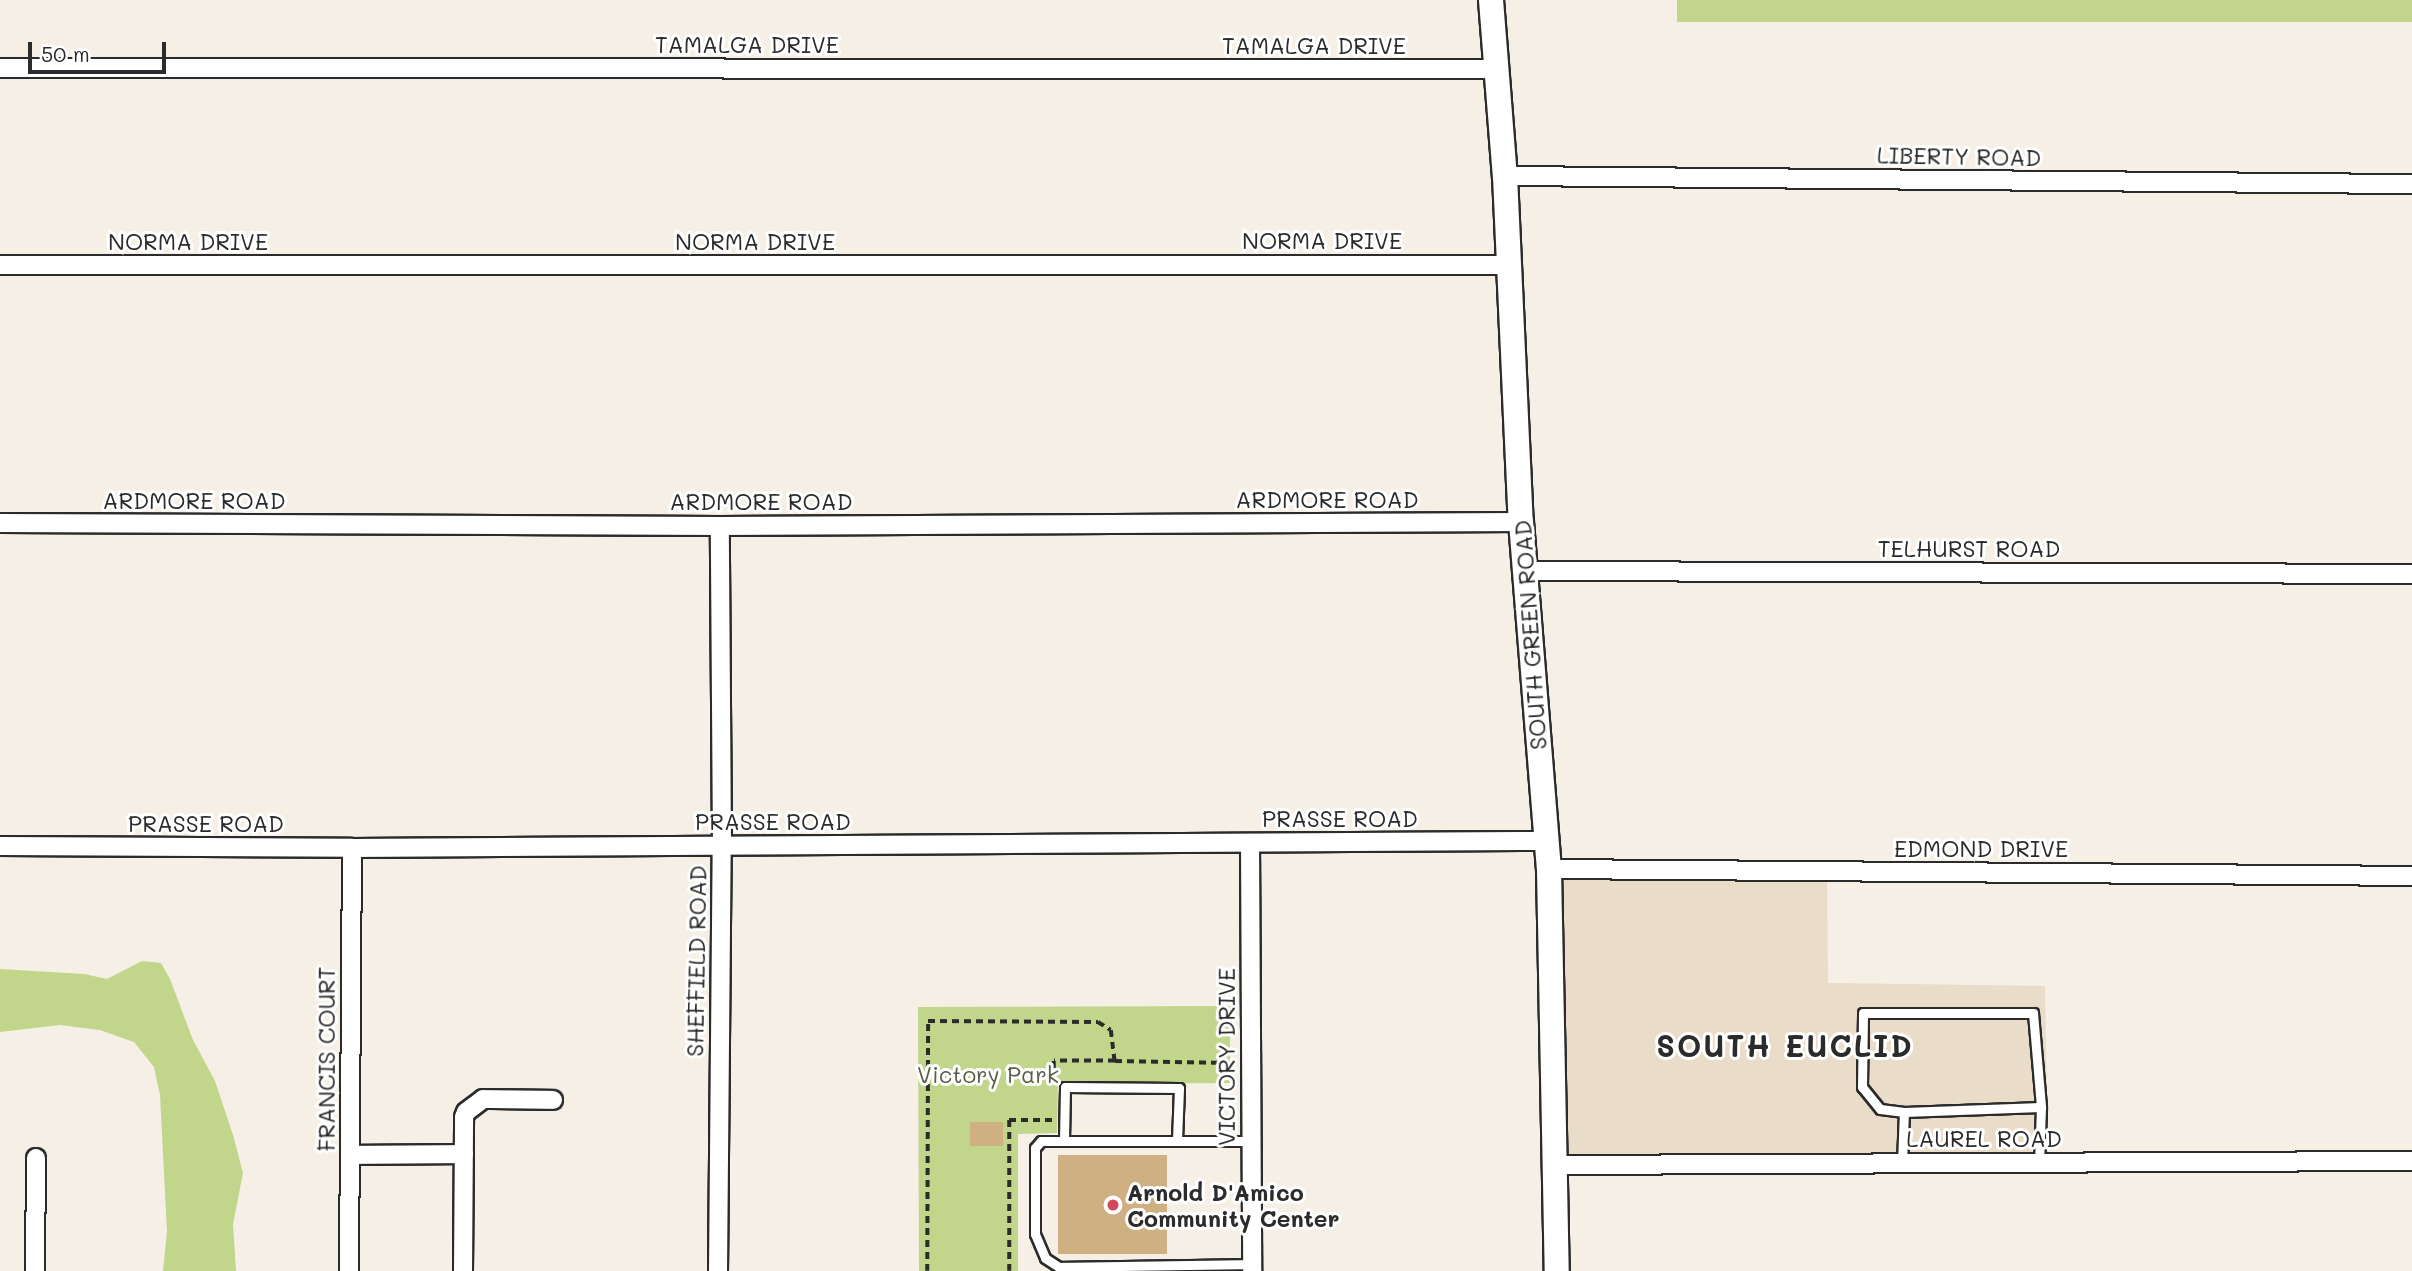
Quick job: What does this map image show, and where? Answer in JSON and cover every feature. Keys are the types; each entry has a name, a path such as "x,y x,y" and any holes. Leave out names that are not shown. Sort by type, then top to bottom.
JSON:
{"main road":[{"name":"SOUTH GREEN ROAD","path":"1491,0 1494,69 1505,176 1521,522 1549,869 1557,1165 1557,1271"}],"street":[{"name":"TAMALGA DRIVE","path":"0,68 1494,69"},
{"name":"LIBERTY ROAD","path":"1505,176 2412,184"},
{"name":"NORMA DRIVE","path":"0,265 1509,265"},
{"name":"ARDMORE ROAD","path":"0,523 720,526 1521,522"},
{"name":"SHEFFIELD ROAD","path":"718,1271 722,845 720,526"},
{"name":"TELHURST ROAD","path":"1527,571 2412,574"},
{"name":"PRASSE ROAD","path":"0,846 352,848 1545,841"},
{"name":"VICTORY DRIVE","path":"1250,843 1252,1268"},
{"name":"FRANCIS COURT","path":"349,1271 352,848"},
{"name":"EDMOND DRIVE","path":"1549,869 2412,876"},
{"path":"481,1271 463,1271 464,1117 474,1104 483,1099 553,1100"},
{"path":"349,1155 464,1154"},
{"path":"35,1271 36,1158"},
{"name":"LAUREL ROAD","path":"1557,1165 2412,1161"}],"lane":[{"path":"2039,1163 2041,1107 2034,1013 1863,1013 1862,1087 1880,1109 1904,1112 2041,1107"},
{"path":"1064,1140 1065,1087 1167,1087 1179,1088 1177,1141"},
{"path":"1902,1163 1904,1112"},
{"path":"1251,1141 1041,1141 1035,1148 1035,1234 1045,1258 1059,1267 1252,1268"}],"path":[{"path":"927,1271 928,1021 1098,1022 1111,1030 1115,1061"},
{"path":"1054,1085 1054,1061 1230,1063"},
{"path":"1009,1271 1009,1120 1055,1120 1054,1108"}],"shaded area":[{"path":"1549,869 1827,872 1828,983 2045,986 2048,1163 1557,1165"}],"green space":[{"path":"1677,0 2412,0 2412,22 1677,22"},
{"path":"142,961 161,963 170,979 193,1040 215,1081 233,1135 243,1173 233,1224 236,1271 163,1271 167,1232 160,1095 154,1067 134,1042 100,1030 60,1025 0,1032 0,969 84,974 107,979"},
{"name":"Victory Park","path":"1230,1006 1230,1083 1058,1084 1057,1133 1018,1134 1018,1271 919,1271 918,1007"}],"building":[{"path":"970,1122 1003,1122 1003,1146 970,1146"},
{"name":"Arnold D'Amico Community Center","path":"1058,1155 1167,1155 1167,1254 1058,1254"}],"place":[{"name":"Arnold D'Amico Community Center","path":"1113,1205"}],"district":[{"name":"SOUTH EUCLID","path":"1785,1045"}]}
